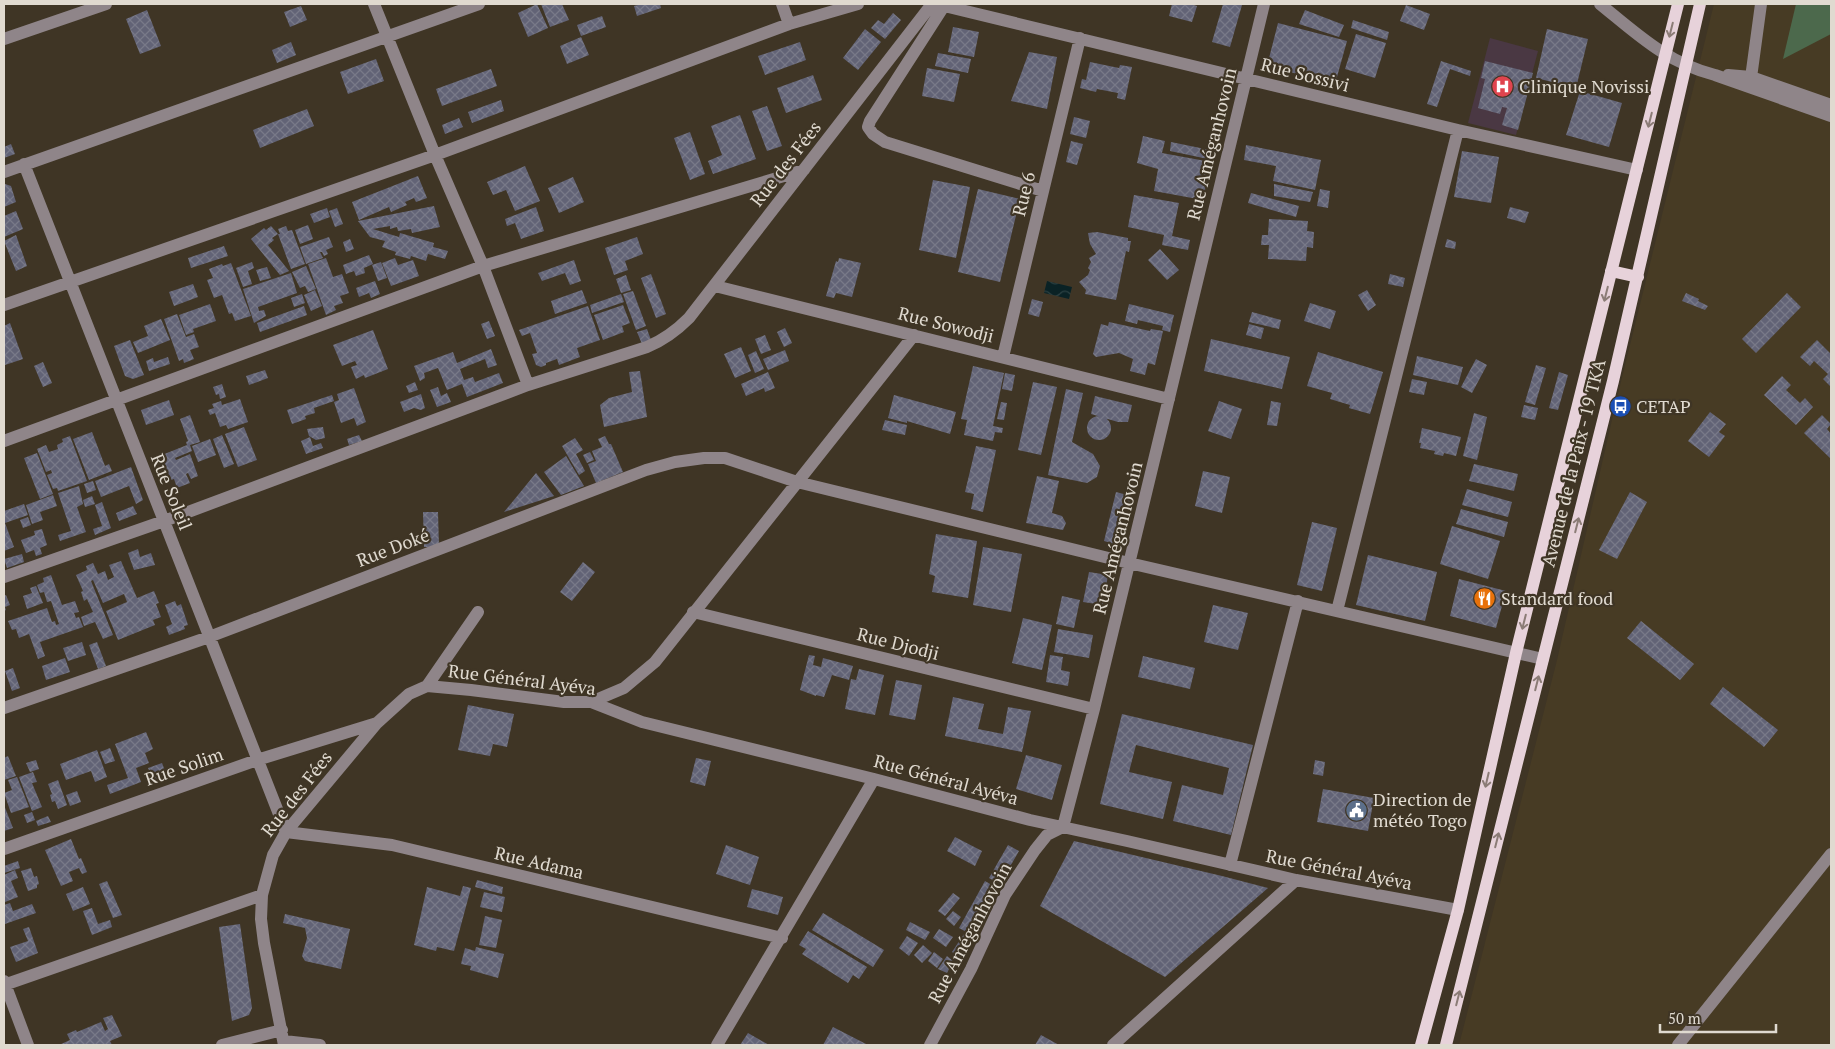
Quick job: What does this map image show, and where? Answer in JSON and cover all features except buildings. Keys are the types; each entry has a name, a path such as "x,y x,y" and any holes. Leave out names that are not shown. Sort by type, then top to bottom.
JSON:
{"main road":[{"name":"Avenue de la Paix - 19 TKA","path":"1421,1045 1458,910 1516,653 1678,4"},
{"name":"Avenue de la Paix - 19 TKA","path":"1446,1045 1638,277 1700,4"},
{"path":"1612,271 1638,277"}],"street":[{"path":"4,39 106,4"},
{"path":"374,4 435,155 483,266 528,384"},
{"path":"4,172 479,4"},
{"path":"782,4 789,24"},
{"path":"4,305 435,155 789,24 858,4"},
{"path":"937,4 870,120 868,128 885,142 1043,191"},
{"name":"Rue Sossivi","path":"937,4 1458,130 1637,170"},
{"name":"Rue des Fées","path":"4,577 164,521 528,384 647,347 662,340 676,331 689,318 937,4"},
{"name":"Rue Améganhovoin","path":"930,1045 971,969 1006,895 1047,835 1063,827 1130,563 1264,4"},
{"path":"1600,4 1665,56 1715,75 1750,82 1831,104"},
{"path":"1750,82 1761,4"},
{"name":"Rue 6","path":"1003,357 1080,38"},
{"path":"1750,82 1831,116"},
{"path":"1337,611 1458,130"},
{"name":"Rue Soleil","path":"24,164 286,832"},
{"path":"4,441 483,266 804,170"},
{"name":"Rue Sowodji","path":"715,286 1169,399"},
{"path":"591,702 624,688 655,662 914,335"},
{"name":"Rue Doké","path":"4,708 209,637 637,474 675,462 704,458 725,458 797,482 1130,563 1543,659"},
{"path":"1230,865 1298,601"},
{"name":"Rue des Fées","path":"283,1039 261,919 262,895 273,855 286,832 376,723 408,694 427,686 478,612"},
{"name":"Rue Djodji","path":"693,612 1094,709"},
{"name":"Rue Général Ayéva","path":"427,686 564,702 591,702 642,722 874,779 1030,820 1296,880 1458,910"},
{"name":"Rue Solim","path":"4,849 258,760 376,723"},
{"path":"717,1045 782,938 874,779"},
{"name":"Rue Adama","path":"286,832 392,845 782,938"},
{"path":"1678,1045 1831,854"},
{"path":"1113,1045 1296,880"},
{"path":"28,1045 4,983 262,895"},
{"path":"222,1045 283,1039 320,1045"}],"shaded area":[{"path":"1714,4 1831,4 1831,1045 1459,1045 1557,660 1617,398"},
{"name":"Clinique Novissi","path":"1490,38 1538,51 1516,135 1468,123"}],"green space":[{"path":"1796,4 1831,4 1831,34 1783,59"}],"water":[{"path":"1047,281 1072,287 1069,299 1044,293"}],"place":[{"name":"Clinique Novissi","path":"1503,87"},
{"name":"CETAP","path":"1620,407"},
{"name":"Standard food","path":"1485,599"},
{"name":"Direction de météo Togo","path":"1357,810"}]}
